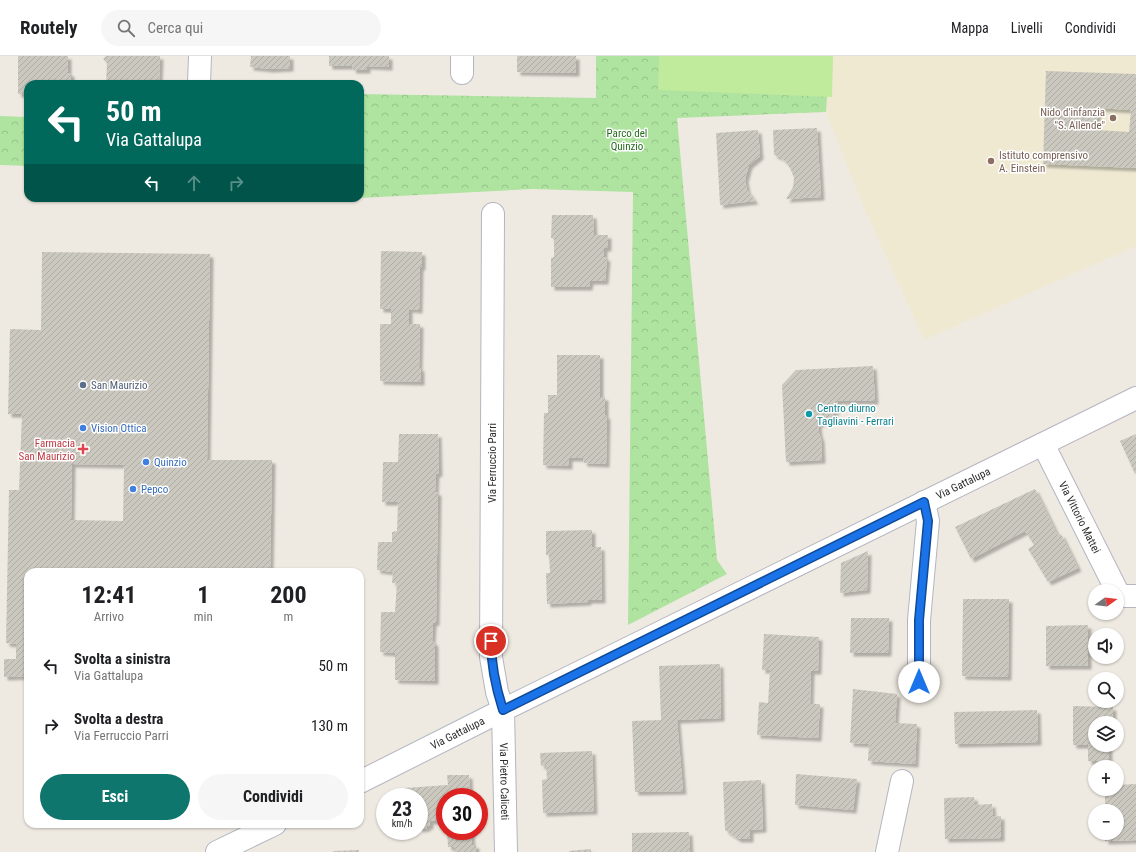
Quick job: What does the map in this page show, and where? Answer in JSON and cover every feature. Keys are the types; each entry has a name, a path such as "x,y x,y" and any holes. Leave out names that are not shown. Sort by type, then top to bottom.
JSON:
{"street":[{"path":"199,80 200,56"},
{"name":"Via Ferruccio Parri","path":"493,214 491,657 503,710"},
{"name":"Via Gattalupa","path":"364,780 1136,398"},
{"name":"Via Vittorio Mattei","path":"1042,444 1113,584"},
{"path":"919,682 919,620 928,521 924,502"},
{"name":"Via Vittorio Mattei","path":"1124,596 1136,596"},
{"name":"Via Pietro Caliceti","path":"503,710 506,852"},
{"path":"887,852 902,781"},
{"path":"217,852 266,828"}],"shaded area":[{"name":"Istituto comprensivo A. Einstein","path":"830,56 1136,56 1136,246 924,340 865,210 826,112"}],"green space":[{"name":"Parco del Quinzio","path":"596,56 830,56 826,112 677,118 717,560 727,574 628,625 633,192 532,189 364,198 364,94 596,98"},
{"path":"659,56 833,56 832,97 658,90"},
{"path":"0,116 24,117 24,166 0,165"}],"building":[{"path":"18,56 68,56 68,73 71,73 71,80 24,80 24,94 18,94"},
{"path":"106,56 160,56 159,80 106,80 107,63 103,59"},
{"path":"251,56 290,56 290,68 270,69 250,67"},
{"path":"329,56 389,56 389,67 367,66 367,70 353,70 352,66 329,66"},
{"path":"517,56 576,56 576,73 517,72"},
{"path":"1046,71 1136,74 1136,168 1043,164","holes":["1098,108 1131,110 1129,132 1096,130"]},
{"path":"817,128 821,197 786,199 793,187 794,178 787,163 780,157 774,155 773,130"},
{"path":"758,130 760,156 749,165 745,179 747,190 755,201 720,205 716,133"},
{"path":"552,215 593,215 594,235 608,235 608,248 604,248 604,257 607,258 605,281 590,281 589,287 551,287 551,258 554,257 554,239 551,238"},
{"path":"381,251 422,252 422,267 420,267 419,310 409,309 409,324 420,324 419,368 421,368 421,382 380,381 380,324 391,324 391,309 380,309"},
{"name":"Quinzio","path":"42,252 210,254 207,460 272,460 270,568 24,568 24,676 4,677 4,659 16,659 16,644 6,643 9,490 19,490 22,414 8,414 10,329 41,330","holes":["72,464 124,465 123,521 71,520"]},
{"path":"557,355 600,355 600,397 605,397 605,416 607,415 606,464 584,463 583,458 569,458 569,466 543,465 544,413 548,413 548,395 557,395"},
{"name":"Centro diurno Tagliavini - Ferrari","path":"873,366 875,401 838,401 836,410 831,417 818,424 821,439 822,460 786,462 782,385 796,370"},
{"path":"399,434 438,434 439,473 436,474 435,492 438,492 436,622 433,623 432,641 435,643 435,681 395,680 395,653 380,652 381,612 395,612 397,583 392,583 393,572 377,570 378,542 392,542 392,532 397,531 398,502 382,502 383,462 398,462"},
{"path":"1136,434 1136,473 1135,474 1120,441"},
{"path":"1035,489 1058,536 1061,534 1078,568 1048,582 1028,549 1034,545 1025,531 971,559 955,527"},
{"path":"592,530 592,547 601,547 602,600 547,604 546,573 550,573 549,555 546,555 546,531"},
{"path":"868,551 867,590 840,593 841,563"},
{"path":"963,599 1009,599 1008,677 962,676"},
{"path":"851,618 889,618 888,653 850,653"},
{"path":"1088,625 1088,666 1046,666 1046,626"},
{"path":"764,634 819,637 818,671 811,671 810,704 820,704 818,738 757,735 759,702 768,703 770,670 762,670"},
{"path":"720,664 721,718 677,720 683,791 635,792 632,721 661,720 659,666"},
{"path":"853,689 897,694 895,723 917,724 915,764 868,761 869,744 850,743"},
{"path":"1073,706 1088,706 1088,708 1113,708 1113,716 1088,716 1088,745 1073,745"},
{"path":"1037,710 1038,742 955,744 954,712"},
{"path":"592,751 594,811 543,813 542,780 547,779 546,765 541,766 540,753"},
{"path":"1088,752 1109,752 1109,760 1088,760"},
{"path":"796,774 857,779 853,810 795,805"},
{"path":"447,775 469,775 470,788 436,788 436,821 430,821 430,826 428,826 428,788 405,788 448,785"},
{"path":"761,780 763,829 750,830 750,839 738,839 725,830 723,782"},
{"path":"1136,784 1136,840 1105,841 1124,840 1124,804 1105,804 1105,796 1124,796 1124,785"},
{"path":"974,797 975,805 992,804 993,817 1001,816 1001,838 945,839 944,798"},
{"path":"689,832 690,852 632,852 632,833"},
{"path":"448,840 472,840 472,845 476,845 476,852 454,852 454,847 448,847"},
{"path":"591,849 591,852 569,852 569,851"},
{"path":"359,850 359,852 333,852 333,851"}],"place":[{"name":"Nido d'infanzia \"S. Allende\"","path":"1113,118"},
{"name":"Istituto comprensivo A. Einstein","path":"991,161"},
{"name":"San Maurizio","path":"83,385"},
{"name":"Centro diurno Tagliavini - Ferrari","path":"809,414"},
{"name":"Vision Ottica","path":"83,428"},
{"name":"Farmacia San Maurizio","path":"83,449"},
{"name":"Quinzio","path":"146,462"},
{"name":"Pepco","path":"133,489"}],"route":[{"path":"491,641 491,657 503,710 924,502 928,521 919,620 919,682"}]}
